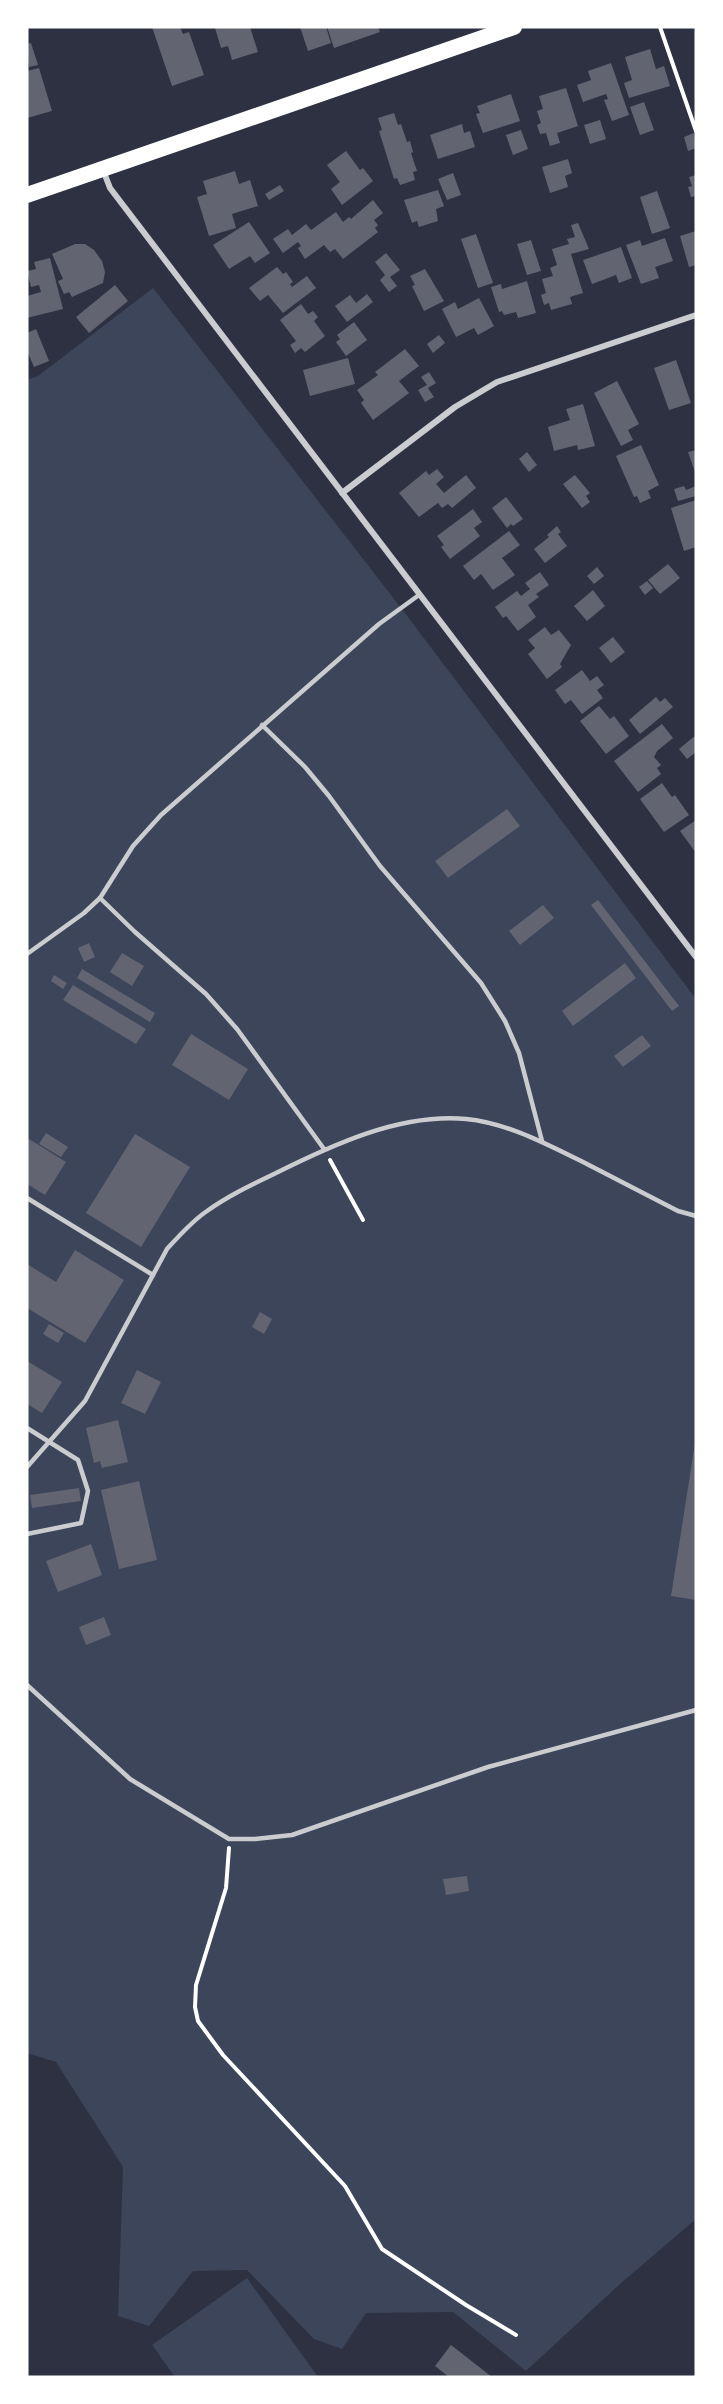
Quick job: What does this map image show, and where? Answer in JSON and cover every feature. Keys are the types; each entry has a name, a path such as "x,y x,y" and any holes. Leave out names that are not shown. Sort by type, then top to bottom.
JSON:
{"highway":[{"path":"27,195 514,27"}],"street":[{"path":"103,169 110,188 696,957"},
{"path":"342,493 455,407 497,382 696,315"}],"lane":[{"path":"27,954 84,913 100,898 133,846 161,814 379,624 419,595"},
{"path":"262,725 329,796 380,866 481,983 505,1021 519,1053 542,1142"},
{"path":"100,898 206,994 237,1029 324,1149"},
{"path":"27,1467 84,1401 167,1249 205,1212 232,1194 324,1149 390,1128 430,1120 466,1119 512,1130 542,1142 678,1211 696,1216"},
{"path":"27,1198 153,1275"},
{"path":"27,1428 78,1460 88,1491 81,1523 27,1534"},
{"path":"27,1685 130,1779 229,1839 292,1835 488,1767 696,1710"}],"path":[{"path":"660,27 696,131"},
{"path":"324,1149 363,1220"},
{"path":"229,1839 226,1888 196,1985 195,2007 198,2021 223,2055 345,2186 382,2249 516,2335"}],"shaded area":[{"path":"153,288 405,613 696,999 696,2219 620,2284 526,2371 453,2312 366,2313 342,2349 314,2339 247,2270 193,2271 149,2326 118,2316 123,2167 56,2062 27,2053 27,380 38,376"},
{"path":"247,2278 318,2377 175,2377 152,2345"}],"building":[{"path":"152,27 180,27 183,34 189,32 204,75 172,86"},
{"path":"250,27 258,52 232,60 228,46 221,48 215,28"},
{"path":"300,27 326,27 331,43 308,51"},
{"path":"327,27 378,27 380,32 334,48"},
{"path":"31,43 38,65 29,67 27,44"},
{"path":"650,49 656,69 664,66 670,86 629,98 624,83 632,80 625,57"},
{"path":"611,63 629,115 612,121 604,100 608,99 606,94 583,102 577,85 591,80 588,71"},
{"path":"39,68 52,111 27,118 27,71"},
{"path":"566,88 578,126 557,133 560,143 550,146 546,133 540,134 537,125 541,123 537,111 543,109 539,96"},
{"path":"511,94 520,121 483,133 476,114 480,113 477,106"},
{"path":"644,102 654,130 640,135 630,107"},
{"path":"394,113 398,125 401,124 407,142 410,141 417,171 413,172 415,180 400,185 397,178 394,179 379,131 382,130 378,118"},
{"path":"600,120 606,139 590,144 584,125"},
{"path":"462,124 464,133 470,131 475,147 438,159 430,135"},
{"path":"521,130 528,149 513,155 506,135"},
{"path":"694,133 696,148 688,151 684,137"},
{"path":"346,151 360,170 363,168 373,181 342,205 331,189 340,182 327,165"},
{"path":"568,159 572,173 565,176 568,187 550,193 542,167"},
{"path":"235,171 239,184 250,180 258,206 232,214 236,228 209,236 197,197 207,194 203,181"},
{"path":"453,173 461,195 447,200 438,179"},
{"path":"696,175 696,196 691,197 688,187 692,186 689,177"},
{"path":"280,185 284,191 269,200 265,194"},
{"path":"438,190 444,206 436,209 438,221 419,227 417,221 412,223 404,200"},
{"path":"657,191 670,228 652,234 640,197"},
{"path":"373,200 383,213 374,220 378,225 375,228 378,232 343,259 335,249 330,252 324,245 305,259 298,248 301,246 298,242 283,253 273,239 288,229 292,235 306,224 311,230 336,212 343,222 349,217 351,219"},
{"path":"249,222 270,253 255,263 250,256 229,269 213,245"},
{"path":"578,223 589,249 571,254 583,293 570,297 572,304 551,310 549,303 544,305 541,295 546,293 542,279 553,276 550,268 557,265 552,249 569,244 567,239 575,237 571,225"},
{"path":"696,231 696,265 689,267 680,236"},
{"path":"476,234 493,283 478,288 461,239"},
{"path":"665,238 673,261 655,267 659,278 641,284 626,245 640,240 642,246"},
{"path":"531,240 541,271 527,275 517,244"},
{"path":"75,244 85,244 94,250 102,261 105,272 103,283 72,297 69,292 64,294 58,281 63,279 52,254"},
{"path":"621,247 632,278 619,283 616,275 592,284 583,260"},
{"path":"386,253 400,270 390,277 397,286 389,292 380,280 385,275 375,262"},
{"path":"50,258 63,309 27,318 27,296 41,292 39,285 31,287 27,271 36,269 34,262"},
{"path":"277,267 283,274 286,272 293,282 290,284 292,287 307,276 316,288 283,313 268,295 260,301 249,288"},
{"path":"425,269 444,301 424,311 412,286 415,285 410,276"},
{"path":"527,281 536,313 518,318 516,312 504,315 502,311 499,312 491,287 501,284 502,289"},
{"path":"115,285 128,301 89,333 76,317"},
{"path":"367,294 373,302 347,322 335,306 350,295 356,303"},
{"path":"479,298 494,326 478,335 474,328 456,337 442,309 455,302 458,309"},
{"path":"301,304 308,314 313,311 318,317 314,321 325,336 305,352 301,348 295,353 290,345 296,341 280,320"},
{"path":"354,322 367,340 346,356 336,342 340,339 337,335"},
{"path":"36,329 49,361 34,367 27,351 27,333"},
{"path":"439,335 445,343 433,353 427,344"},
{"path":"405,349 419,366 399,381 409,393 373,420 361,403 364,400 357,390 378,375 375,372"},
{"path":"348,358 355,384 310,396 303,370"},
{"path":"676,360 691,403 669,410 654,368"},
{"path":"429,372 436,383 428,388 434,397 425,402 418,390 427,385 421,377"},
{"path":"617,381 639,424 628,430 633,440 621,446 594,393"},
{"path":"583,404 595,446 578,450 577,445 554,451 548,427 570,420 566,409"},
{"path":"641,445 659,485 648,491 651,498 640,503 637,496 634,497 616,456"},
{"path":"696,450 696,475 688,452"},
{"path":"527,452 537,465 529,472 519,459"},
{"path":"437,469 444,477 436,484 444,493 466,475 476,488 452,508 448,504 442,508 438,503 419,517 399,493 426,471 429,475"},
{"path":"575,475 590,493 586,496 590,502 582,508 563,484"},
{"path":"684,486 686,490 696,486 696,496 678,501 674,489"},
{"path":"506,497 523,519 507,528 492,508"},
{"path":"696,500 696,547 684,551 671,508"},
{"path":"473,509 482,522 474,528 480,536 450,559 441,547 444,545 437,536"},
{"path":"557,526 561,532 558,534 567,546 545,563 534,549 549,537 547,535"},
{"path":"509,531 520,545 502,558 515,575 493,590 481,574 474,580 463,566"},
{"path":"668,564 680,578 660,594 648,580"},
{"path":"597,567 604,576 594,584 587,576"},
{"path":"540,572 549,585 536,594 539,597 528,605 536,617 518,631 506,616 503,618 495,607 517,591 521,596 530,589 525,583"},
{"path":"647,581 653,588 645,595 639,587"},
{"path":"593,590 605,606 587,621 574,606"},
{"path":"545,627 551,635 559,630 571,645 560,664 562,667 547,679 528,654 535,648 528,640"},
{"path":"613,637 625,652 611,663 599,648"},
{"path":"582,670 590,681 597,676 604,685 597,690 603,698 582,714 571,700 565,704 555,690"},
{"path":"656,697 660,702 665,698 673,707 640,734 629,720"},
{"path":"599,706 610,719 614,716 629,736 606,754 580,721"},
{"path":"662,724 673,738 657,751 654,757 661,765 657,768 661,774 638,792 614,761"},
{"path":"696,735 696,752 687,759 679,749"},
{"path":"662,783 672,797 675,795 689,815 664,832 640,799"},
{"path":"507,809 520,826 448,878 435,861"},
{"path":"696,820 696,853 680,831"},
{"path":"598,900 679,1006 672,1011 591,905"},
{"path":"543,905 554,918 520,945 509,931"},
{"path":"89,943 95,957 84,962 78,948"},
{"path":"122,953 144,966 132,986 110,972"},
{"path":"625,963 636,978 573,1026 562,1011"},
{"path":"82,969 155,1013 150,1022 77,978"},
{"path":"54,975 67,983 63,989 51,981"},
{"path":"73,985 146,1029 136,1044 63,1000"},
{"path":"191,1034 248,1069 229,1100 172,1065"},
{"path":"642,1035 651,1046 623,1067 614,1056"},
{"path":"46,1133 68,1147 61,1157 39,1144"},
{"path":"135,1134 190,1167 141,1247 86,1213"},
{"path":"29,1139 66,1162 45,1195 27,1184 27,1143"},
{"path":"75,1250 124,1280 85,1343 27,1308 27,1264 56,1282"},
{"path":"260,1312 272,1319 264,1334 252,1327"},
{"path":"49,1324 64,1333 58,1343 43,1334"},
{"path":"27,1361 62,1382 42,1413 27,1404"},
{"path":"137,1370 161,1382 145,1414 121,1403"},
{"path":"118,1420 128,1462 102,1468 100,1461 94,1463 86,1428"},
{"path":"696,1443 696,1600 671,1596"},
{"path":"139,1481 157,1560 119,1569 101,1490"},
{"path":"79,1488 81,1501 32,1508 30,1495"},
{"path":"91,1544 102,1575 58,1592 46,1561"},
{"path":"104,1617 111,1635 86,1645 79,1627"},
{"path":"467,1876 469,1891 446,1895 443,1879"},
{"path":"451,2345 492,2377 449,2377 435,2366"}]}
